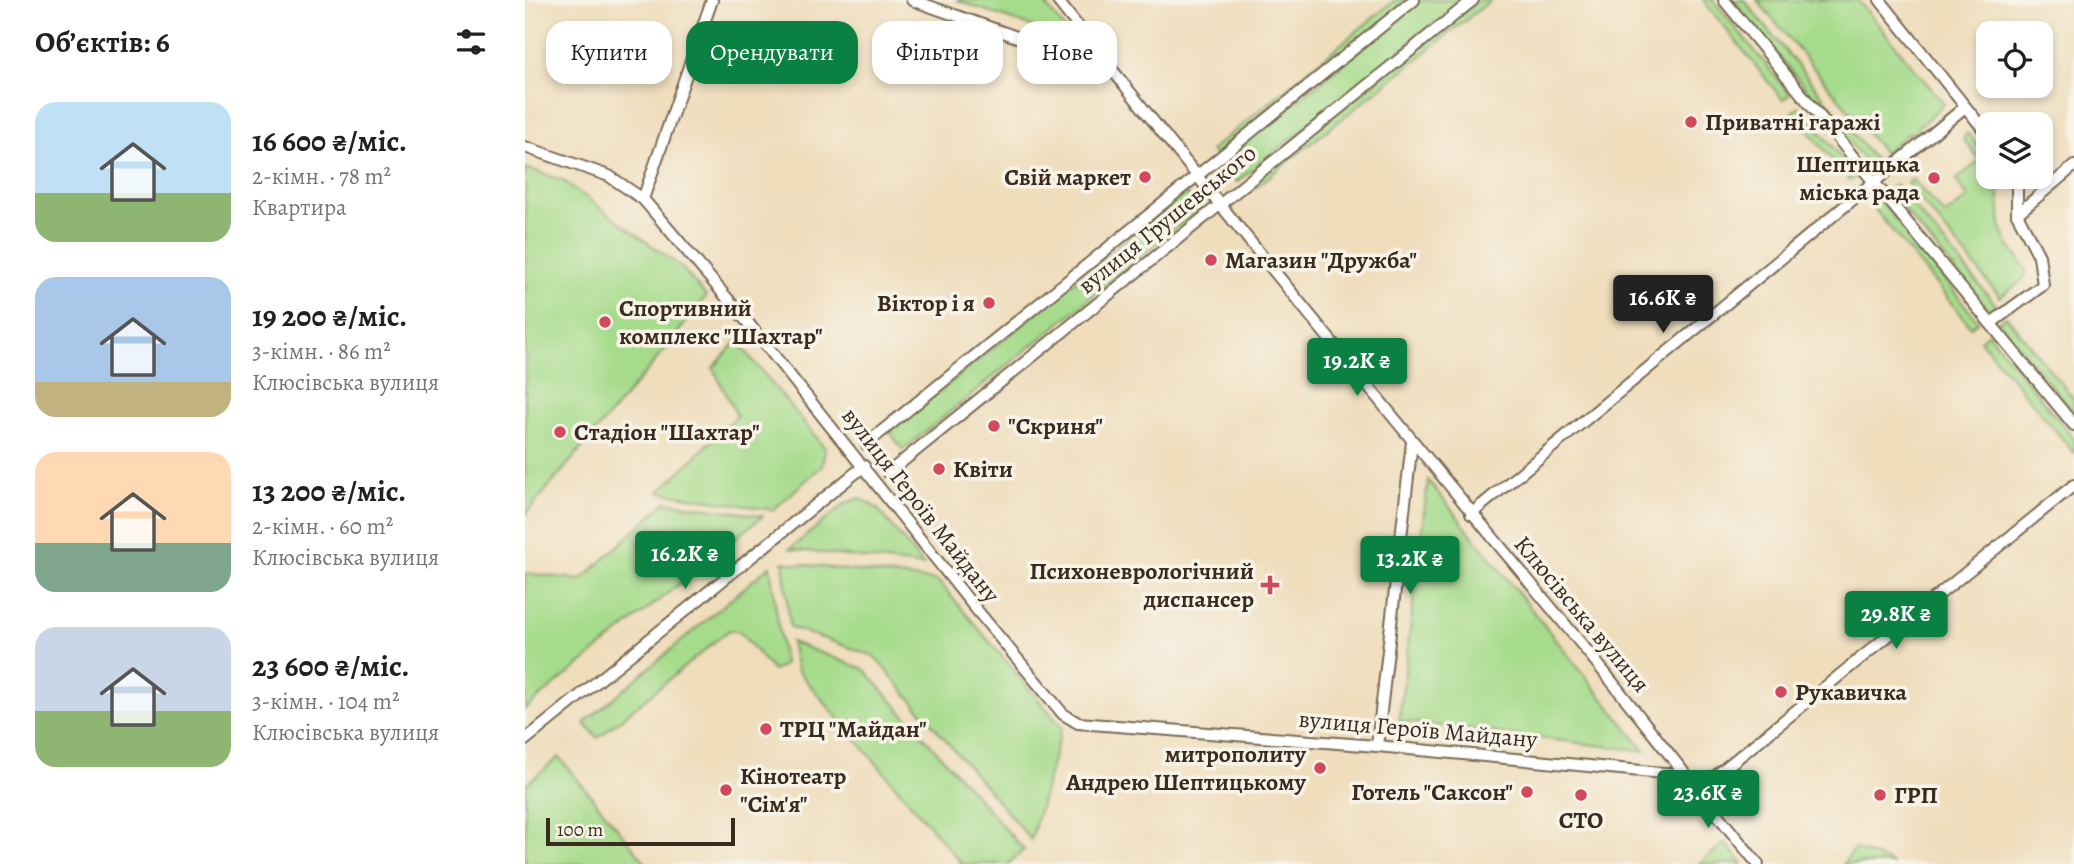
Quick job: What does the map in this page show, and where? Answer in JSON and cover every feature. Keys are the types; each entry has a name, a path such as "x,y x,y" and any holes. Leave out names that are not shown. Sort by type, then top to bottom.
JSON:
{"street":[{"path":"643,199 712,0"},
{"path":"912,0 1017,37"},
{"name":"Клюсівська вулиця","path":"1057,0 1074,21"},
{"name":"вулиця Грушевського","path":"866,444 1414,0"},
{"name":"вулиця Грушевського","path":"888,472 1473,0"},
{"path":"1724,0 2074,425"},
{"path":"1880,0 1976,120"},
{"name":"Клюсівська вулиця","path":"1117,76 1412,442 1584,648 1758,864"},
{"path":"1472,514 1965,107"},
{"name":"вулиця Героїв Майдану","path":"525,147 609,176 643,199 755,332 1063,714 1078,723 1377,746 1684,775"},
{"path":"2017,214 2074,166"},
{"path":"1991,323 2043,285 2039,256 2017,214 2017,189"},
{"path":"1377,746 1412,442"},
{"path":"525,740 864,466"},
{"path":"1697,791 2074,485"}],"green space":[{"path":"956,0 1042,0 1058,21 1017,22"},
{"path":"1395,0 1408,0 1215,156 1211,150"},
{"path":"1422,0 1463,0 1237,182 1221,162"},
{"path":"1479,0 1491,0 1246,195 1242,188"},
{"path":"1703,0 1713,0 1790,94 1783,100"},
{"path":"1733,0 1744,0 1875,160 1868,165"},
{"path":"1757,0 1858,0 1944,104 1917,128 1918,130 1911,134 1909,132 1884,153"},
{"path":"1799,107 1857,176 1850,181 1792,112"},
{"path":"1967,133 1976,144 1976,155 1963,139"},
{"path":"1976,163 1976,189 1999,189 2001,228 2008,244 2026,269 2024,279 2000,297 1907,183 1912,179 1945,215 1968,198 1956,180"},
{"name":"Стадіон \"Шахтар\"","path":"525,168 562,180 680,266 706,296 666,348 525,515"},
{"path":"1896,185 1996,305 1989,311 1888,191"},
{"path":"1185,192 1200,209 903,450 890,432"},
{"path":"1879,199 1978,321 1971,327 1871,205"},
{"path":"2006,316 2074,399 2074,413 1998,322"},
{"path":"1988,333 2074,439 2074,453 1980,340"},
{"path":"737,341 825,448 822,466 773,510 659,492 737,416 713,368"},
{"path":"1428,480 1645,751 1399,721"},
{"path":"860,498 877,508 924,566 790,549 846,503"},
{"path":"666,502 763,516 525,709 525,573 581,580"},
{"path":"783,562 938,581 1062,727 1031,840 874,656 790,627"},
{"path":"770,566 784,665 773,671 740,632 729,630 598,738 584,723"},
{"path":"791,642 864,669 1024,850 1008,864 962,864 797,670"},
{"path":"559,757 647,864 525,864 525,785"},
{"path":"1725,843 1743,864 1699,864"},
{"path":"1855,849 1893,864 1843,864"}],"place":[{"name":"Приватні гаражі","path":"1691,122"},
{"name":"Свiй маркет","path":"1145,177"},
{"name":"Шептицька міська рада","path":"1934,178"},
{"name":"Магазин \"Дружба\"","path":"1211,260"},
{"name":"Віктор і я","path":"989,303"},
{"name":"Спортивний комплекс \"Шахтар\"","path":"605,322"},
{"name":"\"Скриня\"","path":"994,426"},
{"name":"Стадіон \"Шахтар\"","path":"560,432"},
{"name":"Квіти","path":"939,469"},
{"name":"Психоневрологічний диспансер","path":"1270,585"},
{"name":"Рукавичка","path":"1781,692"},
{"name":"ТРЦ \"Майдан\"","path":"766,729"},
{"name":"митрополиту Андрею Шептицькому","path":"1320,768"},
{"name":"Кінотеатр \"Сім'я\"","path":"726,790"},
{"name":"Готель \"Саксон\"","path":"1527,792"},
{"name":"СТО","path":"1581,795"},
{"name":"ГРП","path":"1880,795"}]}
